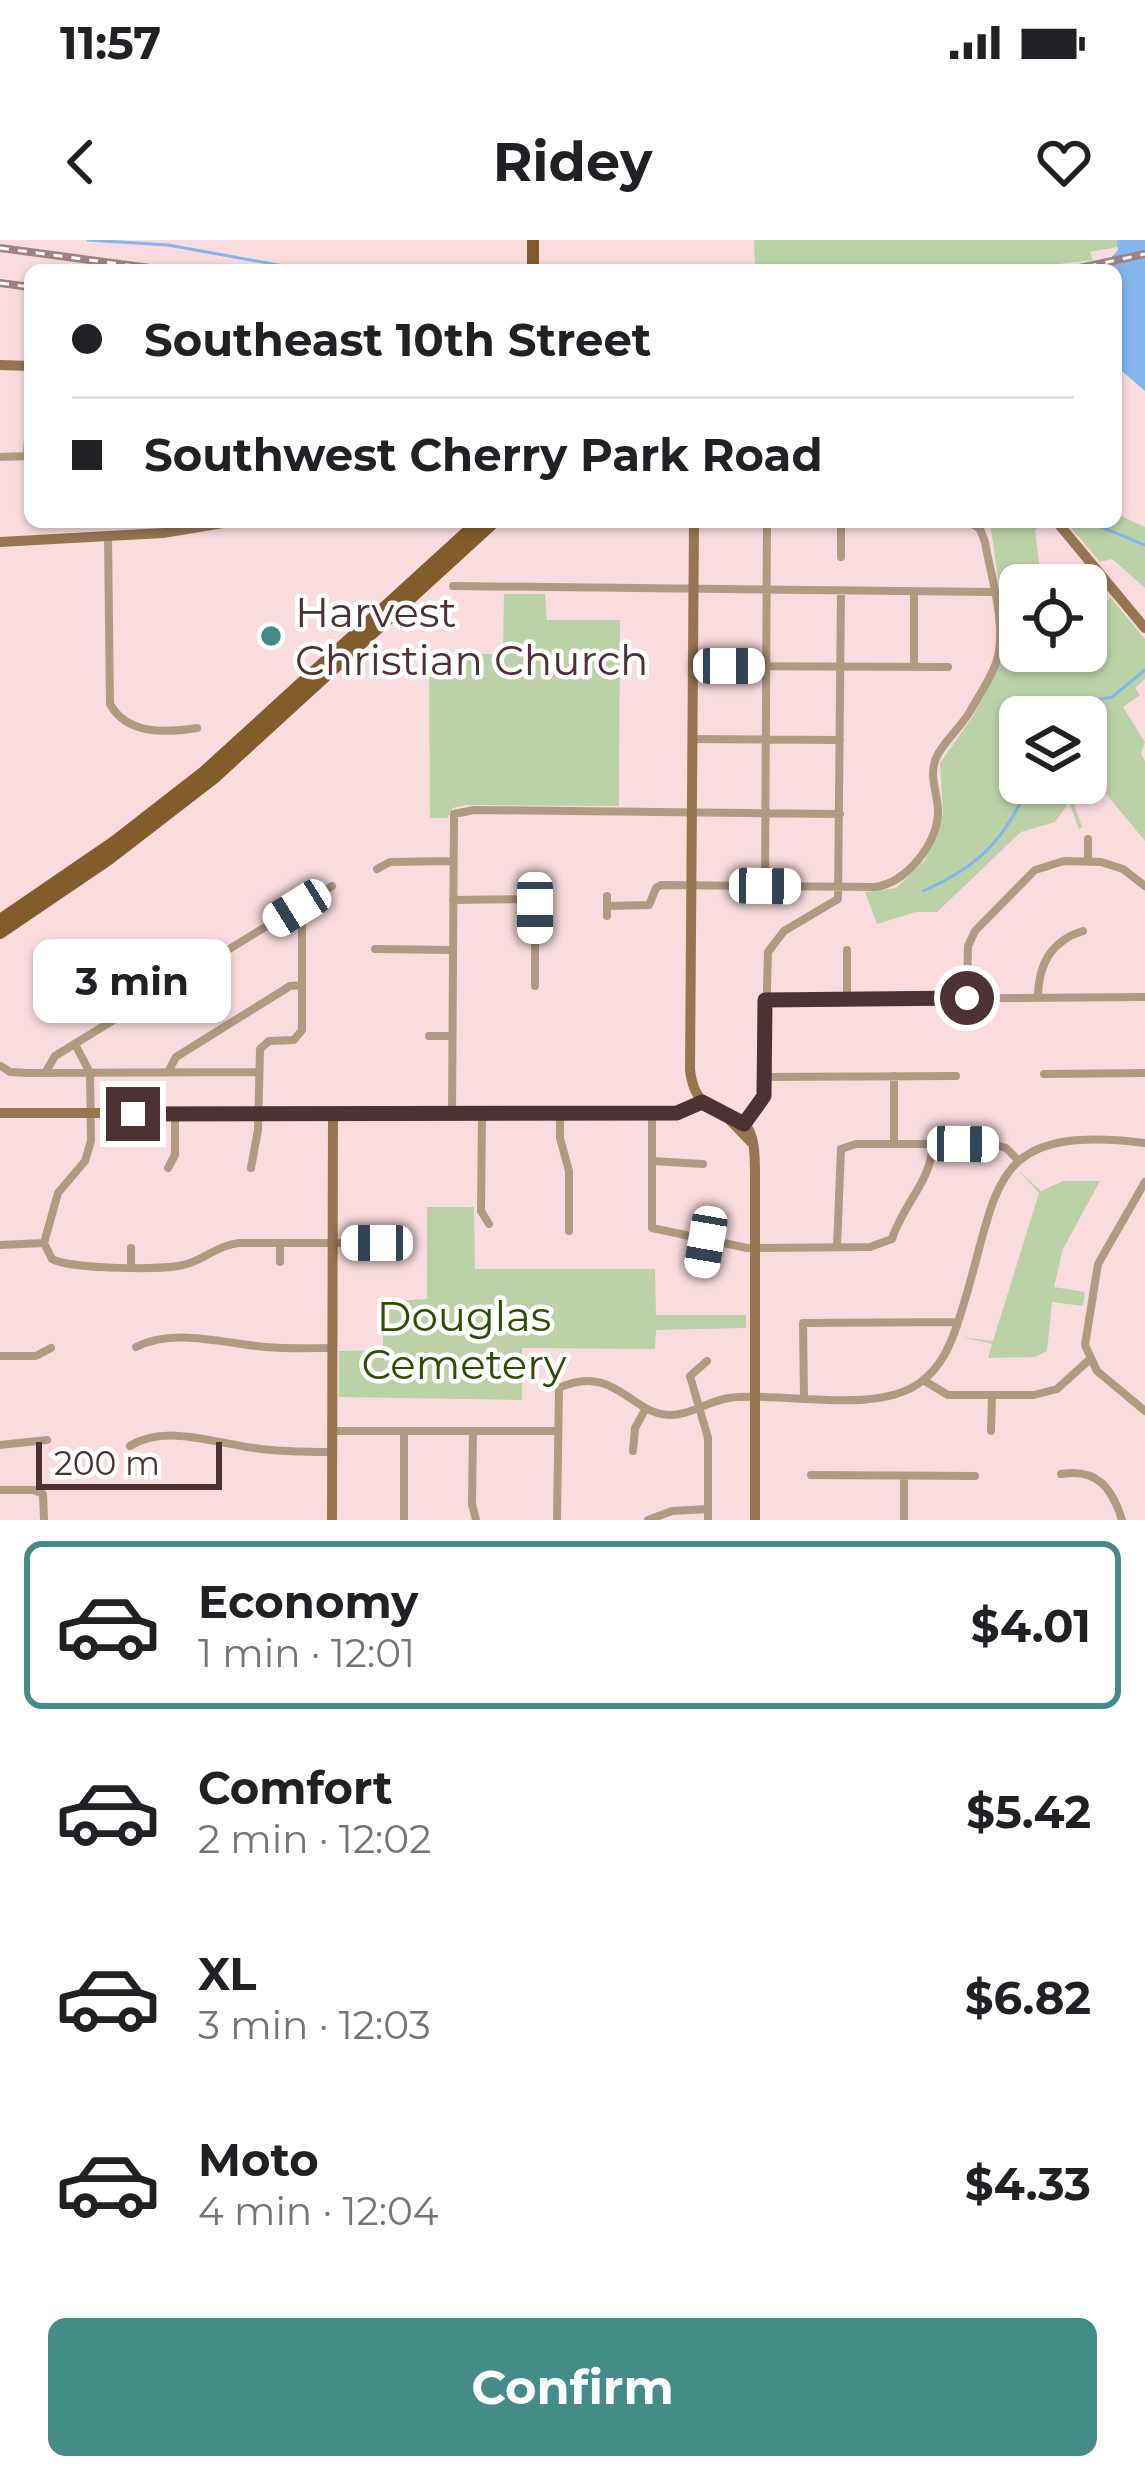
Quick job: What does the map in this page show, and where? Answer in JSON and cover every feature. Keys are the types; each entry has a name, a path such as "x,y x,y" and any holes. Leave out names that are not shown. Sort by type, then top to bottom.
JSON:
{"main road":[{"path":"0,920 114,842 204,772 471,528"},
{"path":"0,933 109,860 214,778 487,528"}],"street":[{"path":"0,542 198,528"},
{"path":"694,528 690,1070 702,1102 728,1117 751,1142"},
{"path":"765,886 767,528"},
{"path":"841,528 841,556"},
{"path":"607,906 651,904 658,886 839,886 892,883 907,872 931,838 938,810 933,777 936,758 968,715 998,658 984,538 975,528"},
{"path":"1063,528 1145,628"},
{"path":"107,536 110,704 121,720 139,729 197,728"},
{"path":"453,586 993,592"},
{"path":"744,1124 762,1102 766,960 772,944 784,931 836,902 839,886 841,592"},
{"path":"914,592 914,667"},
{"path":"693,666 947,667"},
{"path":"692,739 840,740"},
{"path":"452,1113 454,814 474,810 840,814"},
{"path":"1088,839 1088,861"},
{"path":"377,869 390,862 452,861"},
{"path":"967,998 968,946 983,920 1042,866 1088,861 1123,869 1145,886"},
{"path":"45,1073 49,1061 75,1044 332,886"},
{"path":"453,900 533,895 535,986"},
{"path":"251,1168 264,1044 294,1040 300,1034 302,924 297,908"},
{"path":"1038,998 1041,963 1068,936 1083,932"},
{"path":"375,950 452,950"},
{"path":"847,950 847,999"},
{"path":"168,1072 176,1057 290,986 302,985"},
{"path":"765,1000 1145,997"},
{"path":"429,1036 452,1036"},
{"path":"75,1044 90,1073 88,1153 58,1192 44,1244 52,1259 68,1266 177,1266 228,1244 377,1243 390,1251"},
{"path":"1,1066 10,1072 45,1073 258,1072"},
{"path":"1044,1074 1145,1073"},
{"path":"893,1144 894,1076"},
{"path":"764,1077 956,1076"},
{"path":"0,1113 652,1113 684,1112 702,1102"},
{"path":"332,1520 333,1113"},
{"path":"482,1113 481,1211 488,1224"},
{"path":"560,1113 560,1138 569,1171 569,1232"},
{"path":"652,1113 652,1228 755,1248 880,1246 892,1239 905,1207 929,1174 933,1144"},
{"path":"168,1168 175,1155 175,1114"},
{"path":"728,1117 734,1116 752,1136 755,1161 755,1520"},
{"path":"557,1520 559,1388 568,1383 613,1385 646,1408 670,1415 727,1399 885,1396 923,1380 943,1358 997,1192 1016,1159 1056,1142 1145,1143"},
{"path":"837,1247 838,1148 856,1144 999,1145 1016,1159"},
{"path":"652,1161 704,1165"},
{"path":"1145,1182 1098,1264 1085,1339 1088,1360 1145,1411"},
{"path":"892,1239 901,1245"},
{"path":"700,1273 706,1242"},
{"path":"280,1243 280,1262"},
{"path":"0,1245 44,1244"},
{"path":"131,1248 131,1266"},
{"path":"804,1397 803,1323 958,1322"},
{"path":"136,1347 149,1340 233,1340 266,1348 332,1348"},
{"path":"0,1356 36,1356 51,1348"},
{"path":"923,1380 948,1395 1049,1392 1088,1360"},
{"path":"707,1361 690,1376 708,1438 708,1520"},
{"path":"992,1396 992,1431"},
{"path":"633,1451 635,1427 646,1408"},
{"path":"332,1431 557,1431"},
{"path":"404,1431 404,1520"},
{"path":"472,1431 476,1520"},
{"path":"130,1446 145,1437 166,1437 332,1452"},
{"path":"0,1445 47,1441"},
{"path":"1061,1474 1083,1472 1104,1482 1122,1520"},
{"path":"811,1475 975,1476"},
{"path":"904,1476 904,1520"},
{"path":"0,1490 43,1494 44,1520"},
{"path":"648,1520 672,1511 708,1509"}],"green space":[{"path":"754,240 1117,240 1118,247 1090,252 1093,260 1057,264 755,264"},
{"path":"1122,516 1145,527 1145,588 1112,559 1100,562 1071,528 1122,528"},
{"path":"991,528 1035,530 1039,564 999,564 999,586"},
{"path":"504,594 545,594 547,620 620,620 619,806 466,805 453,808 447,818 430,818 429,654 503,654"},
{"path":"1111,598 1145,639 1145,679 1135,688 1140,695 1123,707 1145,742 1141,754 1145,761 1145,841 1107,795 1107,696 999,696 999,804 1068,804 1055,822 1021,832 937,912 916,912 877,924 865,892 896,888 925,860 943,814 940,763 999,667 999,672 1107,672 1107,601"},
{"path":"1070,804 1074,804 1079,829"},
{"path":"1018,1170 1041,1191 1063,1181 1100,1181 1063,1249 1054,1287 1085,1292 1083,1306 1052,1302 1047,1351 1035,1357 988,1358 992,1344 962,1337 993,1341 1039,1193"},
{"name":"Douglas Cemetery","path":"427,1207 474,1207 475,1269 655,1269 656,1315 746,1315 746,1328 656,1330 655,1349 522,1348 522,1400 339,1397 339,1351 383,1350 383,1302 427,1299"}],"water":[{"path":"1117,240 1145,240 1145,391 1122,371 1122,264 1105,264 1118,250"}],"waterway":[{"path":"88,240 168,245 273,264"},
{"path":"1104,528 1145,545"},
{"path":"1107,698 1145,670"},
{"path":"923,891 989,849 1019,804"}],"railway":[{"path":"0,248 120,264"},
{"path":"1098,264 1145,254"},
{"path":"0,283 24,286"}],"place":[{"name":"Harvest Christian Church","path":"271,636"}],"route":[{"path":"133,1114 677,1113 702,1102 744,1124 764,1096 765,1000 967,998"}]}
